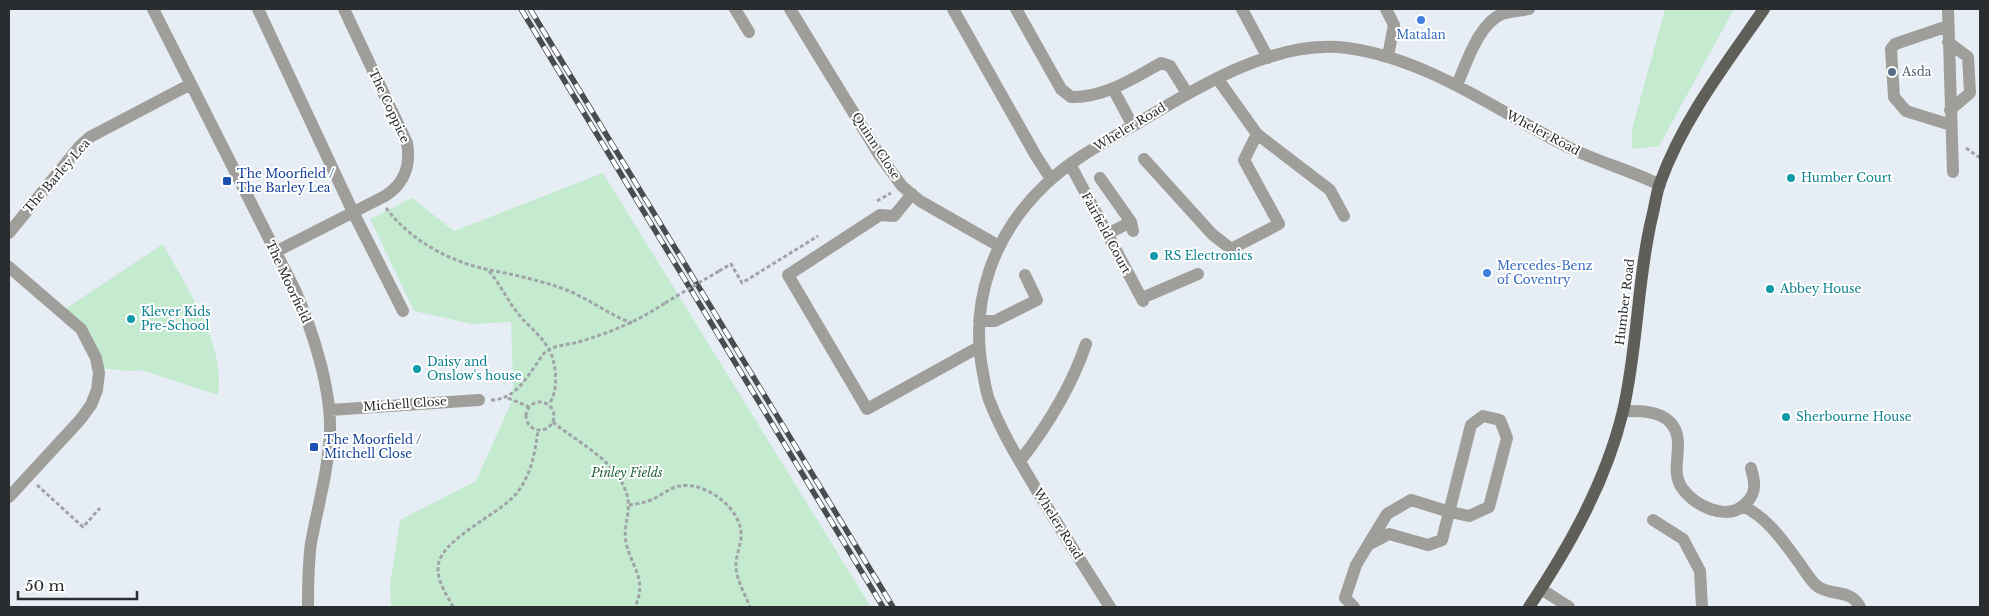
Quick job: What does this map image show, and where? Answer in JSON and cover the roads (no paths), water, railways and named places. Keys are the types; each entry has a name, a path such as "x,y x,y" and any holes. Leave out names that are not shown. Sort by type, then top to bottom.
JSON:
{"main road":[{"name":"Humber Road","path":"1529,607 1590,503 1623,411 1647,239 1660,184 1681,134 1764,9"}],"street":[{"name":"The Moorfield","path":"153,9 304,310 320,364 330,410 330,431 327,462 309,561 308,607"},
{"path":"258,9 353,212 403,311"},
{"name":"The Coppice","path":"275,252 396,189 403,180 407,170 409,155 407,143 344,9"},
{"path":"735,9 749,32"},
{"name":"Quinn Close","path":"790,9 880,156 902,186 920,201 999,246"},
{"path":"953,9 1051,180"},
{"path":"1016,9 1062,89 1071,98 1081,98 1113,89 1161,63 1170,66 1186,93"},
{"path":"1242,9 1268,58"},
{"path":"1386,9 1394,25 1388,56"},
{"path":"1457,85 1470,54 1486,26 1493,19 1504,13 1529,9"},
{"path":"1948,9 1952,172"},
{"path":"1948,26 1895,44 1891,49 1894,97 1906,110 1951,125"},
{"path":"1948,42 1968,57 1970,93 1950,110"},
{"name":"Wheler Road","path":"1110,607 1005,437 989,399 979,347 979,321 984,288 999,246 1025,207 1051,180 1070,164 1186,93 1217,78 1268,58 1308,49 1344,48 1388,56 1418,66 1457,85 1585,156 1660,184"},
{"path":"1217,78 1257,134 1330,190 1344,216"},
{"name":"The Barley Lea","path":"9,233 85,140 102,129 191,84"},
{"path":"1113,89 1133,126"},
{"path":"1144,159 1212,234 1231,249 1279,224 1244,160 1257,134"},
{"name":"Fairfield Court","path":"1070,164 1142,300 1198,274"},
{"path":"1100,178 1132,227 1107,234"},
{"path":"912,194 894,216 880,215 788,275 867,409 979,347"},
{"path":"9,267 81,329 96,358 99,373 97,390 91,405 80,420 9,497"},
{"path":"979,321 995,321 1037,300 1025,275"},
{"path":"1020,461 1042,432 1062,399 1086,344"},
{"name":"Michell Close","path":"330,410 479,400"},
{"path":"1623,411 1656,413 1672,424 1677,430 1679,440 1678,481 1682,489 1716,511 1736,510 1749,500 1754,483 1751,468"},
{"path":"1354,607 1345,598 1356,565 1368,545 1387,514 1411,500 1450,512 1469,516 1489,507 1507,438 1500,420 1483,416 1471,425 1450,512 1442,540 1428,545 1389,534 1368,545"},
{"path":"1743,506 1762,517 1772,527 1815,584 1827,590 1843,592 1852,596 1860,607"},
{"path":"1653,520 1683,539 1700,571 1702,607"},
{"path":"1541,589 1570,607"}],"railway":[{"path":"521,9 883,607"},
{"path":"530,9 893,607"}],"place":[{"name":"Matalan","path":"1421,20"},
{"name":"Asda","path":"1892,72"},
{"name":"Humber Court","path":"1791,178"},
{"name":"The Moorfield / The Barley Lea","path":"227,181"},
{"name":"RS Electronics","path":"1154,256"},
{"name":"Mercedes-Benz of Coventry","path":"1487,273"},
{"name":"Abbey House","path":"1770,289"},
{"name":"Klever Kids Pre-School","path":"131,319"},
{"name":"Daisy and Onslow's house","path":"417,369"},
{"name":"Sherbourne House","path":"1786,417"},
{"name":"The Moorfield / Mitchell Close","path":"314,447"}],"park label":[{"name":"Pinley Fields","path":"627,473"}]}
